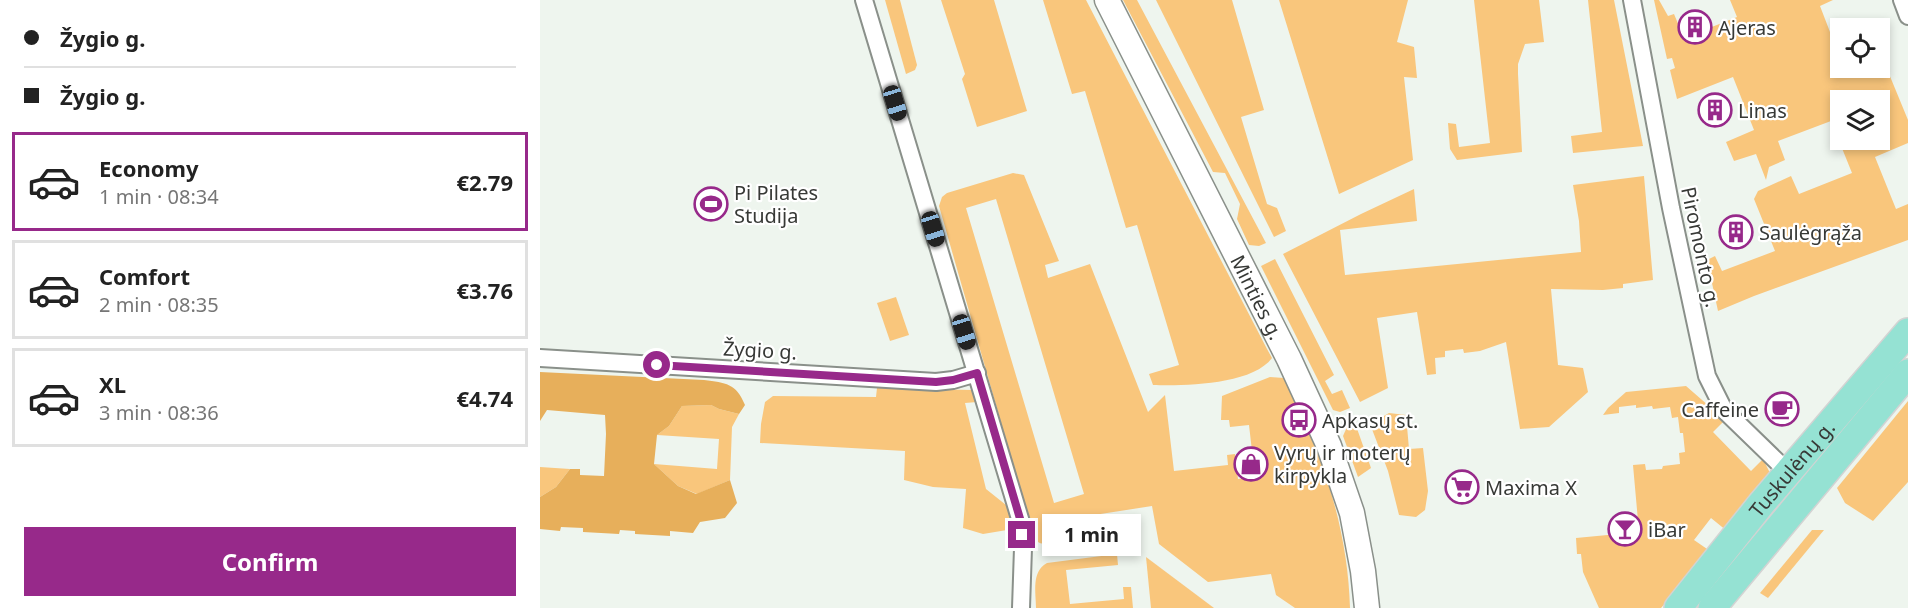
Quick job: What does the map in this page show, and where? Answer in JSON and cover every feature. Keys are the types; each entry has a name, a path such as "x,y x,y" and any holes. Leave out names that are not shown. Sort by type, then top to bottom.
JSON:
{"main road":[{"name":"Minties g.","path":"1107,0 1280,340 1326,438 1352,513 1363,571 1367,608"},
{"name":"Tuskulėnų g.","path":"1678,608 1761,504 1908,332"},
{"name":"Tuskulėnų g.","path":"1712,608 1908,373"}],"street":[{"path":"864,0 1021,522 1023,548 1021,608"},
{"name":"Piromonto g.","path":"1632,0 1671,208 1707,376 1724,410 1789,473"},
{"path":"1902,0 1908,16"},
{"name":"Žygio g.","path":"540,358 936,382 977,373"}],"shaded area":[{"path":"885,0 900,0 917,65 915,70 906,74"},
{"path":"941,0 994,0 1027,111 977,127 962,79 965,74"},
{"path":"1043,0 1086,0 1272,358 1262,367 1234,379 1217,382 1153,385 1149,374 1179,365 1137,225 1126,228 1085,91 1072,94"},
{"path":"1123,0 1137,0 1266,243 1259,246 1249,245 1237,219 1240,204 1225,173 1213,172"},
{"path":"1156,0 1232,0 1264,110 1241,117 1267,204 1277,208 1286,231 1274,237"},
{"path":"1279,0 1408,0 1397,42 1414,47 1417,78 1404,77 1413,160 1339,194"},
{"path":"1474,0 1539,0 1544,42 1525,44 1518,64 1522,152 1457,160 1450,149 1448,123 1456,124 1459,147 1490,143"},
{"path":"1588,0 1614,0 1643,146 1573,153 1571,136 1602,132"},
{"path":"1654,0 1659,0 1668,16 1674,14 1684,38 1737,17 1730,0 1833,0 1820,6 1830,32 1830,78 1890,76 1908,120 1908,143 1875,157 1896,209 1908,204 1908,240 1718,311 1707,260 1715,256 1722,271 1775,251 1754,199 1758,191 1791,176 1799,194 1852,173 1843,150 1890,150 1890,90 1830,90 1830,121 1778,141 1785,160 1769,167 1766,180 1756,154 1734,161 1726,142 1754,130 1733,77 1677,99 1670,70 1675,68 1672,58 1667,59"},
{"path":"1013,173 1024,175 1059,261 1045,265 1048,278 1090,264 1148,412 1165,395 1174,471 1228,465 1227,455 1235,454 1238,479 1255,477 1249,425 1230,427 1229,420 1221,420 1222,396 1270,377 1284,378 1310,432 1330,489 1344,548 1350,608 1295,608 1276,595 1271,574 1208,582 1159,544 1152,506 1062,520 1063,539 1047,544 1040,543 1034,538 939,206 942,197 947,193","holes":["996,199 1084,494 1054,503 966,208"]},
{"path":"1644,176 1653,280 1623,284 1623,288 1603,290 1551,289 1558,365 1583,368 1588,392 1549,427 1520,429 1506,342 1480,351 1464,353 1463,349 1445,351 1445,357 1435,358 1436,374 1427,375 1417,312 1377,318 1388,388 1360,402 1283,254 1414,189 1417,221 1340,230 1345,275 1581,252 1573,185"},
{"path":"1275,259 1334,375 1325,381 1332,394 1342,390 1350,408 1340,412 1333,410 1261,266"},
{"path":"896,297 909,335 890,341 877,303"},
{"path":"540,372 704,380 724,383 734,388 745,405 739,414 711,405 682,406 669,426 657,435 654,464 678,486 696,494 730,480 737,503 725,518 700,522 693,533 670,531 670,536 635,534 635,531 620,530 619,534 583,532 583,528 561,527 560,531 540,529 540,497 556,487 570,469 580,469 580,475 604,476 606,434 605,415 547,410 540,421"},
{"path":"1686,386 1725,420 1713,432 1751,471 1763,459 1769,471 1769,479 1727,531 1711,518 1694,540 1710,551 1661,608 1599,608 1583,572 1581,554 1577,554 1576,538 1639,532 1633,465 1645,464 1646,470 1662,469 1663,466 1680,464 1679,453 1685,452 1678,417 1672,418 1670,407 1636,408 1636,405 1619,407 1619,413 1603,415 1626,392"},
{"path":"877,388 972,390 977,402 965,403 986,489 1006,505 1012,515 1013,529 983,534 963,528 966,489 933,487 904,480 905,451 760,443 765,402 773,396 876,397"},
{"path":"1908,401 1908,482 1873,521 1845,503 1837,488"},
{"path":"711,405 739,414 732,427 730,480 697,494 678,486 654,464 717,469 719,439 657,435 669,426 682,406"},
{"path":"1389,413 1406,415 1409,449 1423,448 1428,491 1425,510 1416,517 1399,515 1388,471 1370,424"},
{"path":"1355,423 1371,468 1358,477 1343,436 1347,427"},
{"path":"540,467 570,469 556,487 540,497"},
{"path":"1812,530 1824,530 1768,598 1760,593"},
{"path":"1117,554 1118,565 1066,570 1070,604 1124,599 1123,587 1131,587 1133,608 1036,608 1036,577 1047,563"},
{"path":"1146,557 1214,608 1151,608"}],"place":[{"name":"Ajeras","path":"1695,27"},
{"name":"Linas","path":"1715,110"},
{"name":"Pi Pilates Studija","path":"711,204"},
{"name":"Saulėgrąža","path":"1736,232"},
{"name":"Caffeine","path":"1782,409"},
{"name":"Apkasų st.","path":"1299,420"},
{"name":"Vyrų ir moterų kirpykla","path":"1251,464"},
{"name":"Maxima X","path":"1462,487"},
{"name":"iBar","path":"1625,529"}],"route":[{"path":"657,365 936,382 977,373 1021,522 1022,535"}]}
